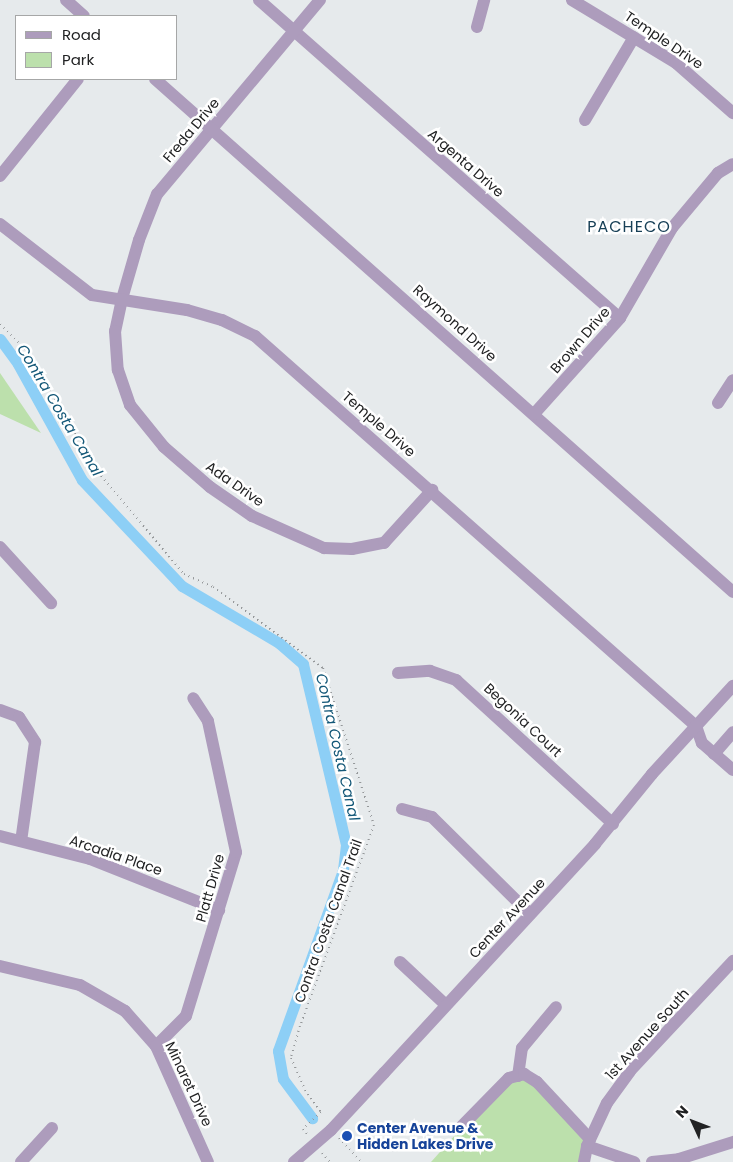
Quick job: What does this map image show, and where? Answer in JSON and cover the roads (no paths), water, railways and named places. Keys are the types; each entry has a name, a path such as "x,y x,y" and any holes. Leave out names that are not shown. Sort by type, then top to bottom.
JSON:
{"street":[{"path":"66,0 83,15"},
{"name":"Argenta Drive","path":"259,0 620,318"},
{"name":"Freda Drive","path":"122,299 139,240 157,194 320,0"},
{"path":"477,27 484,0"},
{"name":"Temple Drive","path":"572,0 676,63 733,113"},
{"path":"584,120 634,37"},
{"path":"0,176 77,80"},
{"name":"Raymond Drive","path":"157,80 213,127 733,592"},
{"name":"Brown Drive","path":"534,414 620,318 672,228 718,173 733,164"},
{"name":"Temple Drive","path":"0,224 92,295 196,312 222,320 255,336 432,490 696,726"},
{"name":"Ada Drive","path":"122,299 115,331 118,370 130,405 164,447 210,487 252,516 324,548 352,549 384,542 432,490"},
{"path":"718,403 733,380"},
{"path":"0,547 51,603"},
{"name":"Begonia Court","path":"398,673 430,671 456,680 613,824"},
{"name":"Center Avenue","path":"294,1162 313,1153 613,824 696,726 732,689"},
{"name":"Platt Drive","path":"156,1046 186,1016 236,852 208,721 193,698"},
{"path":"0,710 19,717 35,742 21,841"},
{"path":"696,726 702,743 733,770"},
{"path":"714,754 733,732"},
{"path":"402,809 432,817 530,914"},
{"name":"Arcadia Place","path":"0,836 90,859 219,910"},
{"name":"1st Avenue South","path":"584,1162 588,1143 607,1103 630,1071 733,961"},
{"path":"400,962 446,1005"},
{"name":"Minaret Drive","path":"0,966 80,985 125,1011 156,1046 208,1162"},
{"path":"518,1076 522,1048 556,1007"},
{"path":"460,1128 509,1078 524,1074 536,1082 588,1143 634,1162"},
{"path":"21,1162 52,1128"},
{"path":"652,1162 679,1159 733,1142"}],"waterway":[{"name":"Contra Costa Canal","path":"0,339 18,364 82,480 182,586 279,643 303,664 346,845 343,870 278,1051 283,1079 312,1118"}],"place":[{"name":"Center Avenue & Hidden Lakes Drive","path":"347,1136"}],"district":[{"name":"PACHECO","path":"629,227"}]}
